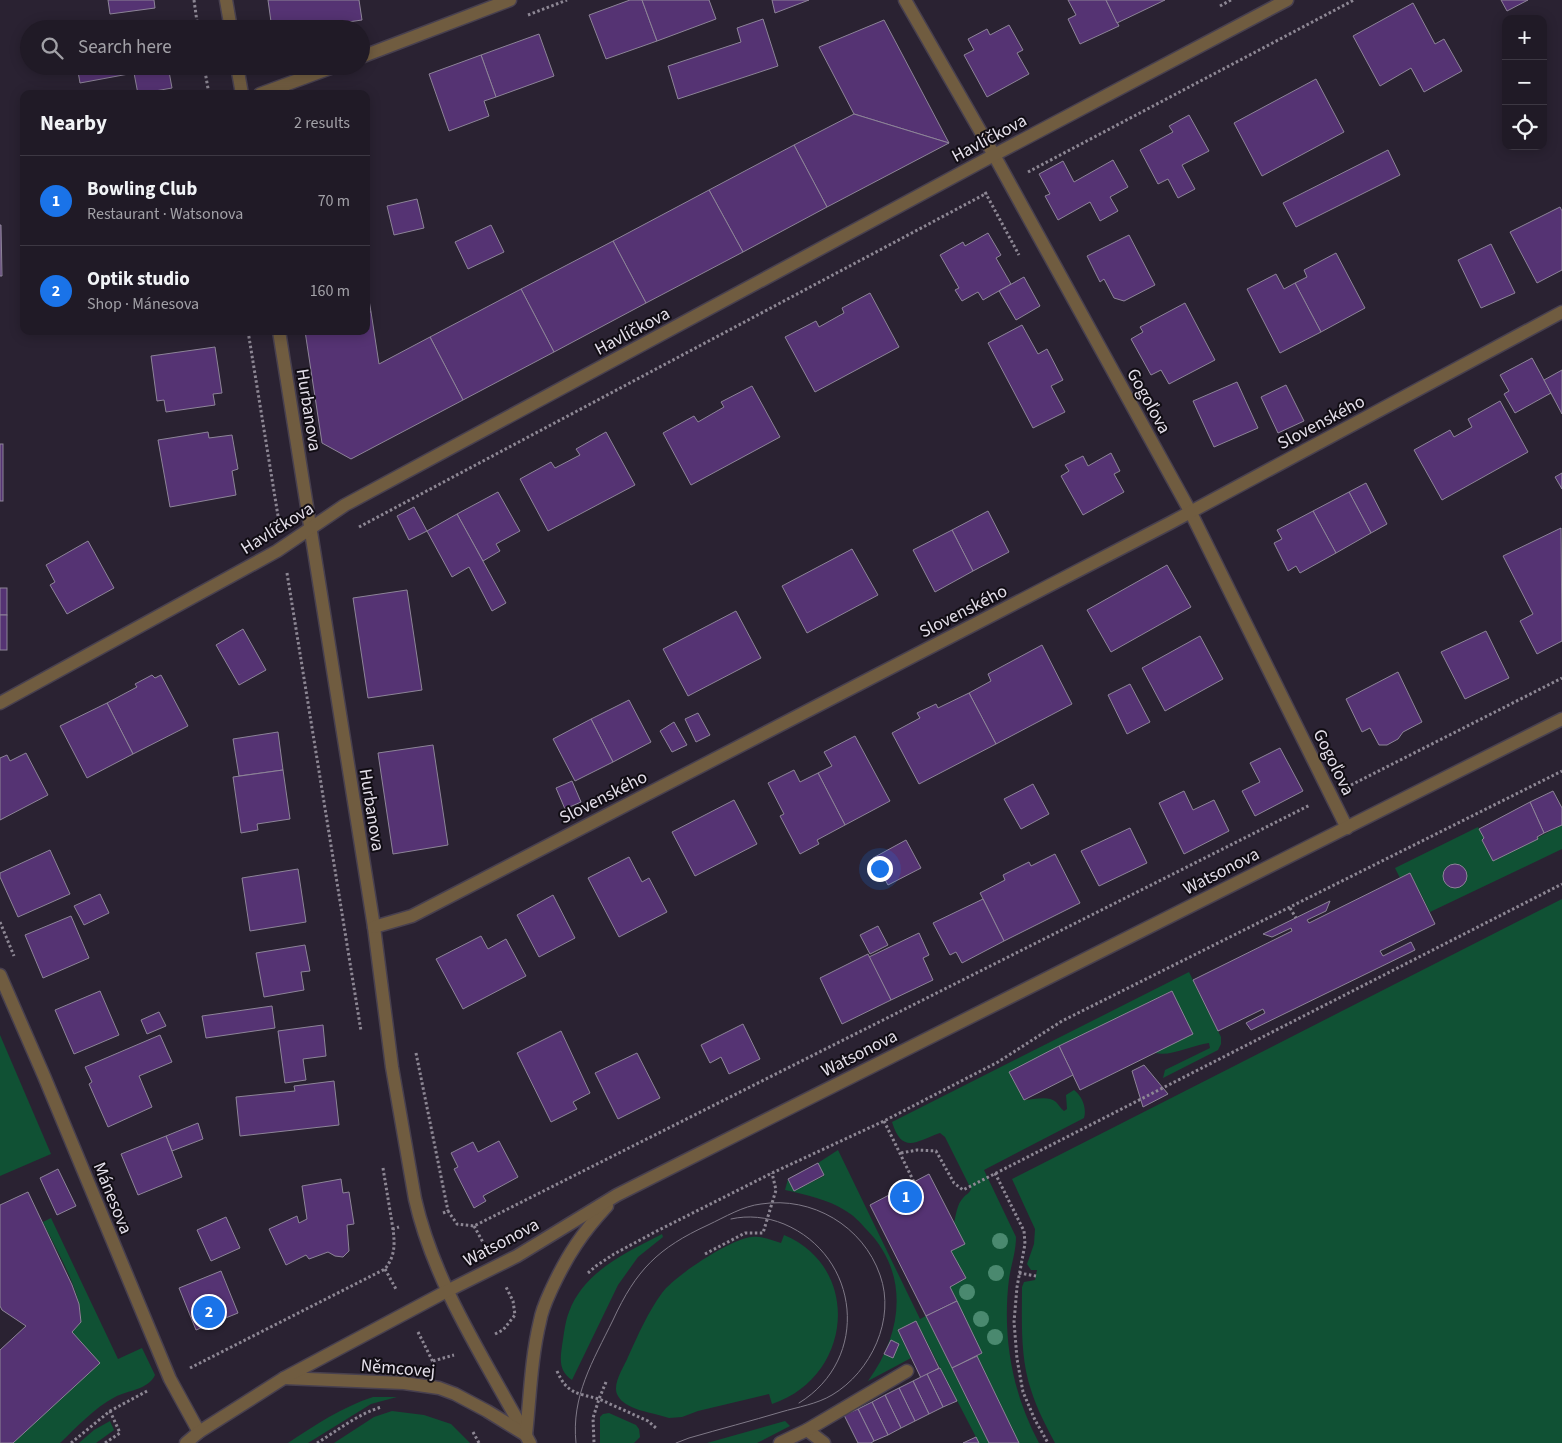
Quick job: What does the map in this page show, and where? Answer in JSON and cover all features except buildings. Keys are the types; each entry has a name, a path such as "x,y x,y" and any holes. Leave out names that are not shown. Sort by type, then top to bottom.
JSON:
{"street":[{"path":"226,0 229,20"},
{"path":"370,53 510,0"},
{"name":"Gogoľova","path":"905,0 994,155 1190,512 1347,828"},
{"name":"Havlíčkova","path":"0,703 284,547 345,505 994,155 1288,0"},
{"path":"239,75 241,90"},
{"path":"271,90 312,75"},
{"name":"Slovenského","path":"374,927 412,916 1190,512 1562,312"},
{"name":"Hurbanova","path":"280,335 309,529 374,927 392,1067 413,1189 420,1220 447,1291"},
{"name":"Watsonova","path":"186,1443 199,1432 284,1378 517,1256 617,1195 1562,719"},
{"name":"Mánesova","path":"0,975 170,1379 199,1432"},
{"path":"528,1439 536,1343 545,1304 566,1258 584,1231 617,1195"},
{"path":"447,1291 528,1439"},
{"path":"780,1443 807,1430 907,1372"},
{"name":"Němcovej","path":"284,1378 404,1383 439,1388 479,1407 528,1439"},
{"path":"807,1430 824,1443"}],"path":[{"path":"194,0 197,20"},
{"path":"356,529 1354,0"},
{"path":"206,75 208,90"},
{"path":"249,335 362,1034"},
{"path":"393,1229 448,1211 457,1224 474,1226 1562,678"},
{"path":"584,1278 596,1266 614,1254 772,1173 884,1121 998,1062 1062,1022 1562,771"},
{"path":"901,1153 917,1150 936,1151 954,1183 963,1190 1562,884"},
{"path":"1290,907 1296,918"},
{"path":"884,1121 914,1182"},
{"path":"72,1443 110,1411 385,1269 391,1261 394,1251 393,1229 382,1160"},
{"path":"705,1254 745,1233 763,1233 776,1190 772,1173"},
{"path":"995,1173 1024,1231 1025,1244 1019,1273 1014,1322 1017,1359 1023,1392 1035,1420 1048,1443"},
{"path":"433,1361 450,1357 503,1330 516,1315 513,1301 474,1226"},
{"path":"1019,1273 1036,1276"},
{"path":"556,1364 556,1370 561,1382 569,1390 599,1399 648,1421 656,1428"},
{"path":"594,1443 593,1418 606,1382"},
{"path":"317,1443 374,1409 388,1406"},
{"path":"105,1443 120,1434 110,1411"}],"green space":[{"path":"1562,825 1562,849 1430,912 1410,873 1400,878 1395,868 1478,827 1484,838 1482,840 1493,861","holes":["1451,865 1460,866 1465,871 1465,881 1461,886 1452,887 1444,881 1444,872"]},
{"path":"1562,899 1562,1443 1055,1443 1036,1404 1025,1365 1022,1339 1022,1287 1024,1282 1035,1280 1037,1270 1031,1270 1027,1264 1034,1244 1035,1229 1012,1179"},
{"path":"1189,972 1221,1037 1221,1044 1218,1050 1163,1078 1165,1070 1210,1048 1209,1043 1175,1052 1155,1053 1171,991 1009,1072 1024,1100 1040,1098 1053,1100 1064,1111 1067,1109 1066,1095 1074,1090 1081,1099 1085,1110 1084,1118 984,1170 1016,1237 1007,1300 1008,1343 1011,1364 1022,1404 1039,1443 1019,1443 977,1356 982,1353 950,1287 966,1278 951,1251 964,1244 954,1223 959,1203 971,1189 945,1137 940,1133 917,1142 906,1142 900,1139 892,1122"},
{"path":"0,1035 51,1154 0,1176"},
{"path":"838,1150 920,1319 926,1316 989,1443 979,1443 916,1321 898,1330 911,1358 868,1381 889,1343 894,1323 897,1304 895,1284 890,1265 880,1246 849,1213 824,1200 785,1190 788,1179 794,1191 824,1176 818,1163"},
{"path":"51,1218 118,1359 142,1348 155,1375 143,1387 115,1397 100,1407 60,1443 13,1443 72,1332 81,1322 78,1298 43,1222"},
{"path":"662,1234 663,1237 638,1257 618,1285 572,1380 565,1373 561,1365 561,1356 566,1320 576,1298 585,1285 608,1265 634,1248"},
{"path":"784,1235 809,1251 827,1272 836,1296 838,1322 832,1348 819,1371 799,1391 772,1404 769,1394 698,1411 682,1417 669,1418 632,1407 621,1400 616,1392 619,1376 639,1332 657,1300 668,1286 690,1268 731,1244 752,1237 767,1238 781,1243"},
{"path":"373,1397 397,1397 371,1404 308,1443 288,1443 340,1411"},
{"path":"392,1411 424,1415 451,1424 470,1443 334,1443 374,1417"},
{"path":"609,1413 636,1425 639,1429 640,1437 634,1443 600,1443 600,1417 603,1414"},
{"path":"110,1421 114,1430 96,1443 79,1443 94,1430"},
{"path":"785,1421 790,1426 757,1443 707,1443"}],"tram line":[{"path":"576,1443 575,1426 580,1394 591,1365 631,1287 650,1262 662,1252 727,1215 761,1204 799,1205 817,1210 833,1218 848,1229 861,1242 872,1258 880,1275 884,1292 885,1309 877,1343 869,1359 858,1373 846,1385 820,1401 676,1443"},
{"path":"731,1219 758,1217 784,1224 809,1239 829,1259 841,1283 847,1309 846,1335 838,1361 822,1384 799,1403"}],"place":[{"name":"Bowling Club","path":"906,1197"},
{"name":"Optik studio","path":"209,1312"}]}
